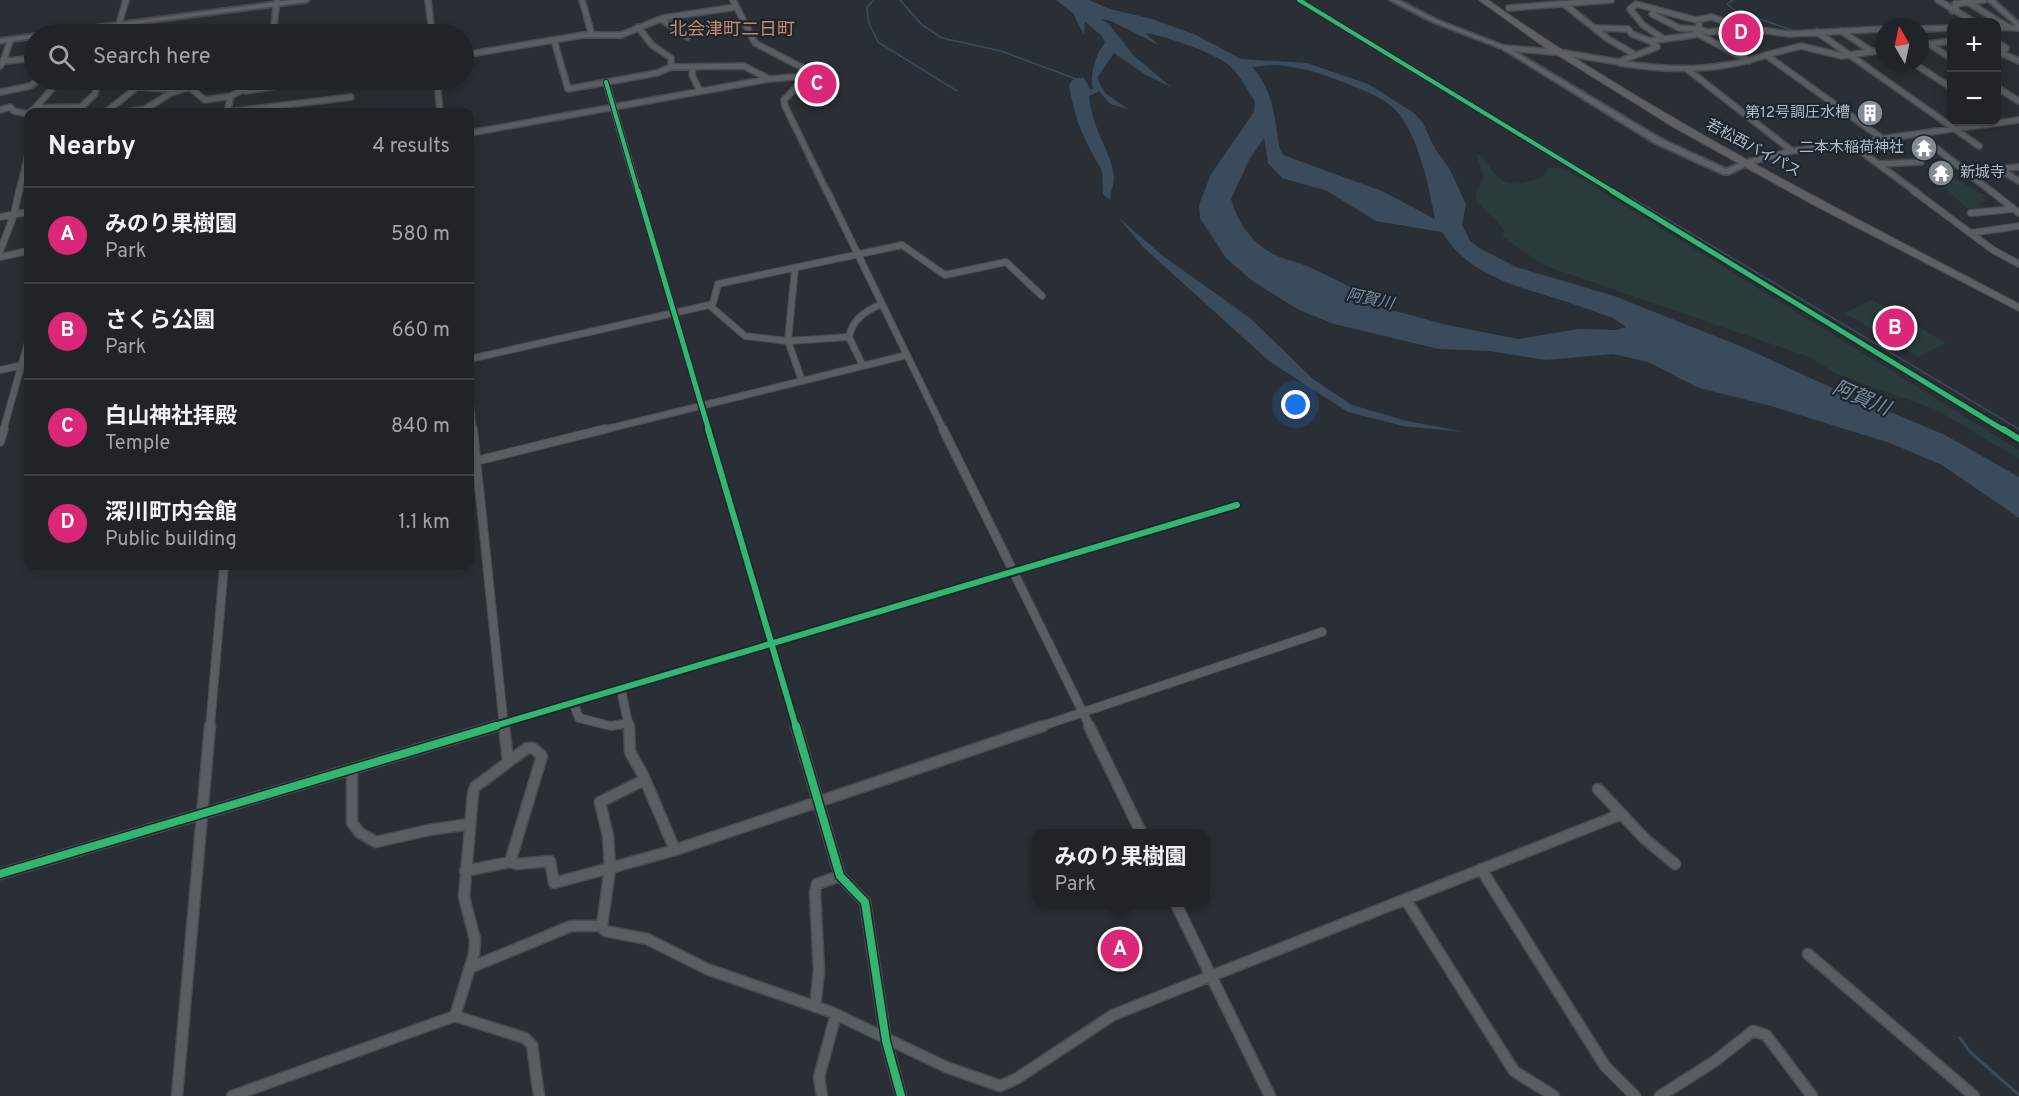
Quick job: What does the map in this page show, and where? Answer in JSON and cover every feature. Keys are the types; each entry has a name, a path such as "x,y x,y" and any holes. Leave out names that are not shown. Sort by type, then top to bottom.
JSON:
{"highway":[{"name":"若松西バイパス","path":"1483,0 1638,103 2019,303"},
{"name":"若松西バイパス","path":"1490,0 1561,53"},
{"name":"若松西バイパス","path":"1750,162 2019,308"}],"street":[{"path":"118,24 126,0"},
{"path":"125,24 276,2 306,0"},
{"path":"428,0 431,24"},
{"path":"582,0 592,34"},
{"path":"733,0 755,44 805,69 807,76"},
{"path":"1393,0 1435,21 1505,48 1658,141 1726,172 1766,156 2019,120"},
{"path":"1509,8 1611,0"},
{"path":"1938,0 1966,18"},
{"path":"1952,11 1956,9 1955,4 1984,0"},
{"path":"1990,0 2019,27"},
{"path":"274,24 276,2"},
{"path":"1969,3 2008,27"},
{"path":"1564,4 1608,39 1634,54"},
{"path":"1664,39 1644,24 1630,9 1636,4 1700,20 1707,16 1741,28 1789,34 1875,29"},
{"path":"474,53 592,34 621,35 661,19 736,7"},
{"path":"1656,9 1652,14 1679,28 1708,32 1741,28"},
{"path":"661,19 687,37"},
{"path":"1697,31 1700,20"},
{"path":"638,27 652,45 671,58 671,68"},
{"path":"2001,27 2019,27"},
{"path":"1596,28 1628,29 1632,34 1650,40 1697,31 1749,61"},
{"path":"1929,29 1947,28"},
{"path":"1841,31 1873,52"},
{"path":"1817,32 1979,146"},
{"path":"1789,34 1801,46 1836,56 1873,52"},
{"path":"0,41 24,38"},
{"path":"0,66 5,61 11,40"},
{"path":"554,40 568,89 657,74 671,68 719,68 726,64 744,66 769,79"},
{"path":"1618,63 1630,59 1634,54 1657,47 1650,40"},
{"path":"1929,44 1947,42"},
{"path":"1929,44 1947,55"},
{"path":"1505,48 1561,53 1618,63 1688,69 1715,68 1801,46"},
{"path":"2001,53 2019,61"},
{"path":"1767,55 1883,139"},
{"path":"5,61 24,59"},
{"path":"693,68 692,75 700,91"},
{"path":"1688,69 1792,152"},
{"path":"1927,72 1947,85"},
{"path":"474,132 769,79 807,76"},
{"path":"807,76 784,102 1140,829"},
{"path":"606,82 840,876 865,902 886,1041 901,1096"},
{"path":"24,87 0,92 14,111 24,111"},
{"path":"34,108 51,90"},
{"path":"68,108 81,107 92,99 97,90"},
{"path":"110,108 123,96 134,90"},
{"path":"150,108 180,90"},
{"path":"193,90 207,100 231,96 242,90"},
{"path":"238,92 251,90"},
{"path":"438,90 440,108"},
{"path":"2001,90 2019,101"},
{"path":"227,108 231,96"},
{"path":"259,108 351,97"},
{"path":"0,110 10,107"},
{"path":"2001,119 2019,127"},
{"path":"1918,134 2016,211"},
{"path":"1851,144 1993,250 2019,264"},
{"path":"1878,164 1922,162"},
{"path":"0,251 14,215 24,165"},
{"path":"1965,171 2019,167"},
{"path":"2001,170 2019,182"},
{"path":"1971,213 2016,211"},
{"path":"0,217 24,213"},
{"path":"1971,233 2019,226"},
{"path":"474,358 709,305 712,303 718,284 904,245 925,263 948,275 1006,262 1042,296"},
{"path":"0,257 24,252"},
{"path":"795,268 788,341 802,381"},
{"path":"863,366 849,337 854,324 863,314 882,304"},
{"path":"709,305 745,336 788,341 849,337"},
{"path":"476,461 907,355"},
{"path":"0,370 24,364"},
{"path":"0,442 24,367"},
{"path":"474,442 508,761"},
{"path":"0,874 1237,506"},
{"path":"177,1096 224,570"},
{"path":"465,871 510,862 517,864 550,861 554,883 675,850 1322,632"},
{"path":"621,690 629,723 630,752 675,850"},
{"path":"574,705 579,718 611,726 629,723"},
{"path":"455,1016 472,967 475,939 464,897 475,787 527,748 533,748 542,756 538,776 519,827 510,862"},
{"path":"352,769 352,824 370,841 384,843 421,831 470,824"},
{"path":"644,780 600,802 608,836 610,868 602,926 605,931 647,939 707,969 836,1014 860,1024 886,1041 956,1071 1000,1086 1016,1079 1113,1015 1622,814"},
{"path":"1599,789 1675,864"},
{"path":"1481,869 1605,1065 1635,1096"},
{"path":"815,1007 819,971 815,893 817,884 823,880 840,876"},
{"path":"1406,900 1511,1067 1520,1076 1554,1096"},
{"path":"1177,907 1270,1096"},
{"path":"472,967 561,930 581,925 602,926"},
{"path":"1808,954 1974,1096"},
{"path":"822,1096 819,1077 836,1014"},
{"path":"232,1096 455,1016 525,1038 532,1045 539,1096"},
{"path":"1660,1096 1715,1061 1753,1031 1766,1035 1812,1096"}],"shaded area":[{"path":"1476,153 1484,158 1498,177 1509,183 1526,182 1544,176 1548,168 1559,168 1572,173 2019,450 2019,459 1937,410 1837,374 1809,357 1543,265 1502,236 1504,231 1501,226 1475,199 1477,189 1484,179"},
{"path":"1954,178 1986,196 1982,197 1987,201 1979,203 1988,211 1971,212 1935,179"},
{"path":"1873,299 1946,343 1918,357 1845,313"}],"water":[{"name":"阿賀川","path":"1056,0 1089,0 1110,9 1152,19 1196,35 1241,59 1307,63 1368,84 1414,113 1423,123 1435,149 1449,168 1466,204 1462,225 1470,241 1479,248 1516,267 1614,296 1745,348 1830,387 1945,435 2019,477 2019,518 1942,465 1890,443 1771,406 1699,388 1648,362 1613,354 1546,360 1489,351 1439,349 1334,324 1299,310 1251,280 1226,258 1200,218 1199,205 1211,174 1254,112 1255,102 1238,75 1225,62 1203,51 1177,41 1145,33 1159,45 1111,21 1101,19 1109,24 1133,55 1171,87 1146,75 1114,53 1097,78 1105,93 1128,109 1110,104 1099,91 1089,96 1093,118 1112,167 1114,180 1110,200 1103,194 1101,170 1080,128 1069,85 1075,79 1084,78 1090,89 1093,89 1094,65 1105,43 1102,36 1085,22 1084,35 1073,13","holes":["1273,65 1299,68 1323,75 1366,92 1390,105 1408,127 1415,142 1435,219 1382,191 1283,155 1279,146 1270,97 1263,81 1252,67","1264,138 1268,163 1282,178 1327,191 1376,221 1442,232 1463,257 1490,275 1613,318 1626,327 1617,330 1579,329 1518,339 1447,325 1380,307 1336,280 1307,266 1271,253 1255,241 1243,226 1231,199 1249,160"]},
{"path":"1119,218 1163,256 1250,318 1313,379 1352,405 1407,421 1465,432 1403,426 1348,412 1269,361 1143,247"}],"waterway":[{"path":"874,0 867,7 868,21 878,42 957,91"},
{"path":"900,0 922,25 942,38 1001,51 1076,79"},
{"path":"1733,0 1727,4 1736,11 1795,31"},
{"path":"1630,197 2019,429"},
{"path":"1960,1038 1970,1052 2019,1095"}],"cycle path":[{"path":"1299,0 2019,439"},
{"path":"606,82 840,876 865,902 886,1041 901,1096"},
{"path":"0,874 1237,505"}],"place":[{"name":"深川町内会館","path":"1741,33"},
{"name":"白山神社拝殿","path":"817,84"},
{"name":"第12号調圧水槽","path":"1870,113"},
{"name":"二本木稲荷神社","path":"1924,148"},
{"name":"新城寺","path":"1941,173"},
{"name":"さくら公園","path":"1895,328"},
{"name":"みのり果樹園","path":"1120,949"}],"district":[{"name":"北会津町二日町","path":"732,30"}]}
